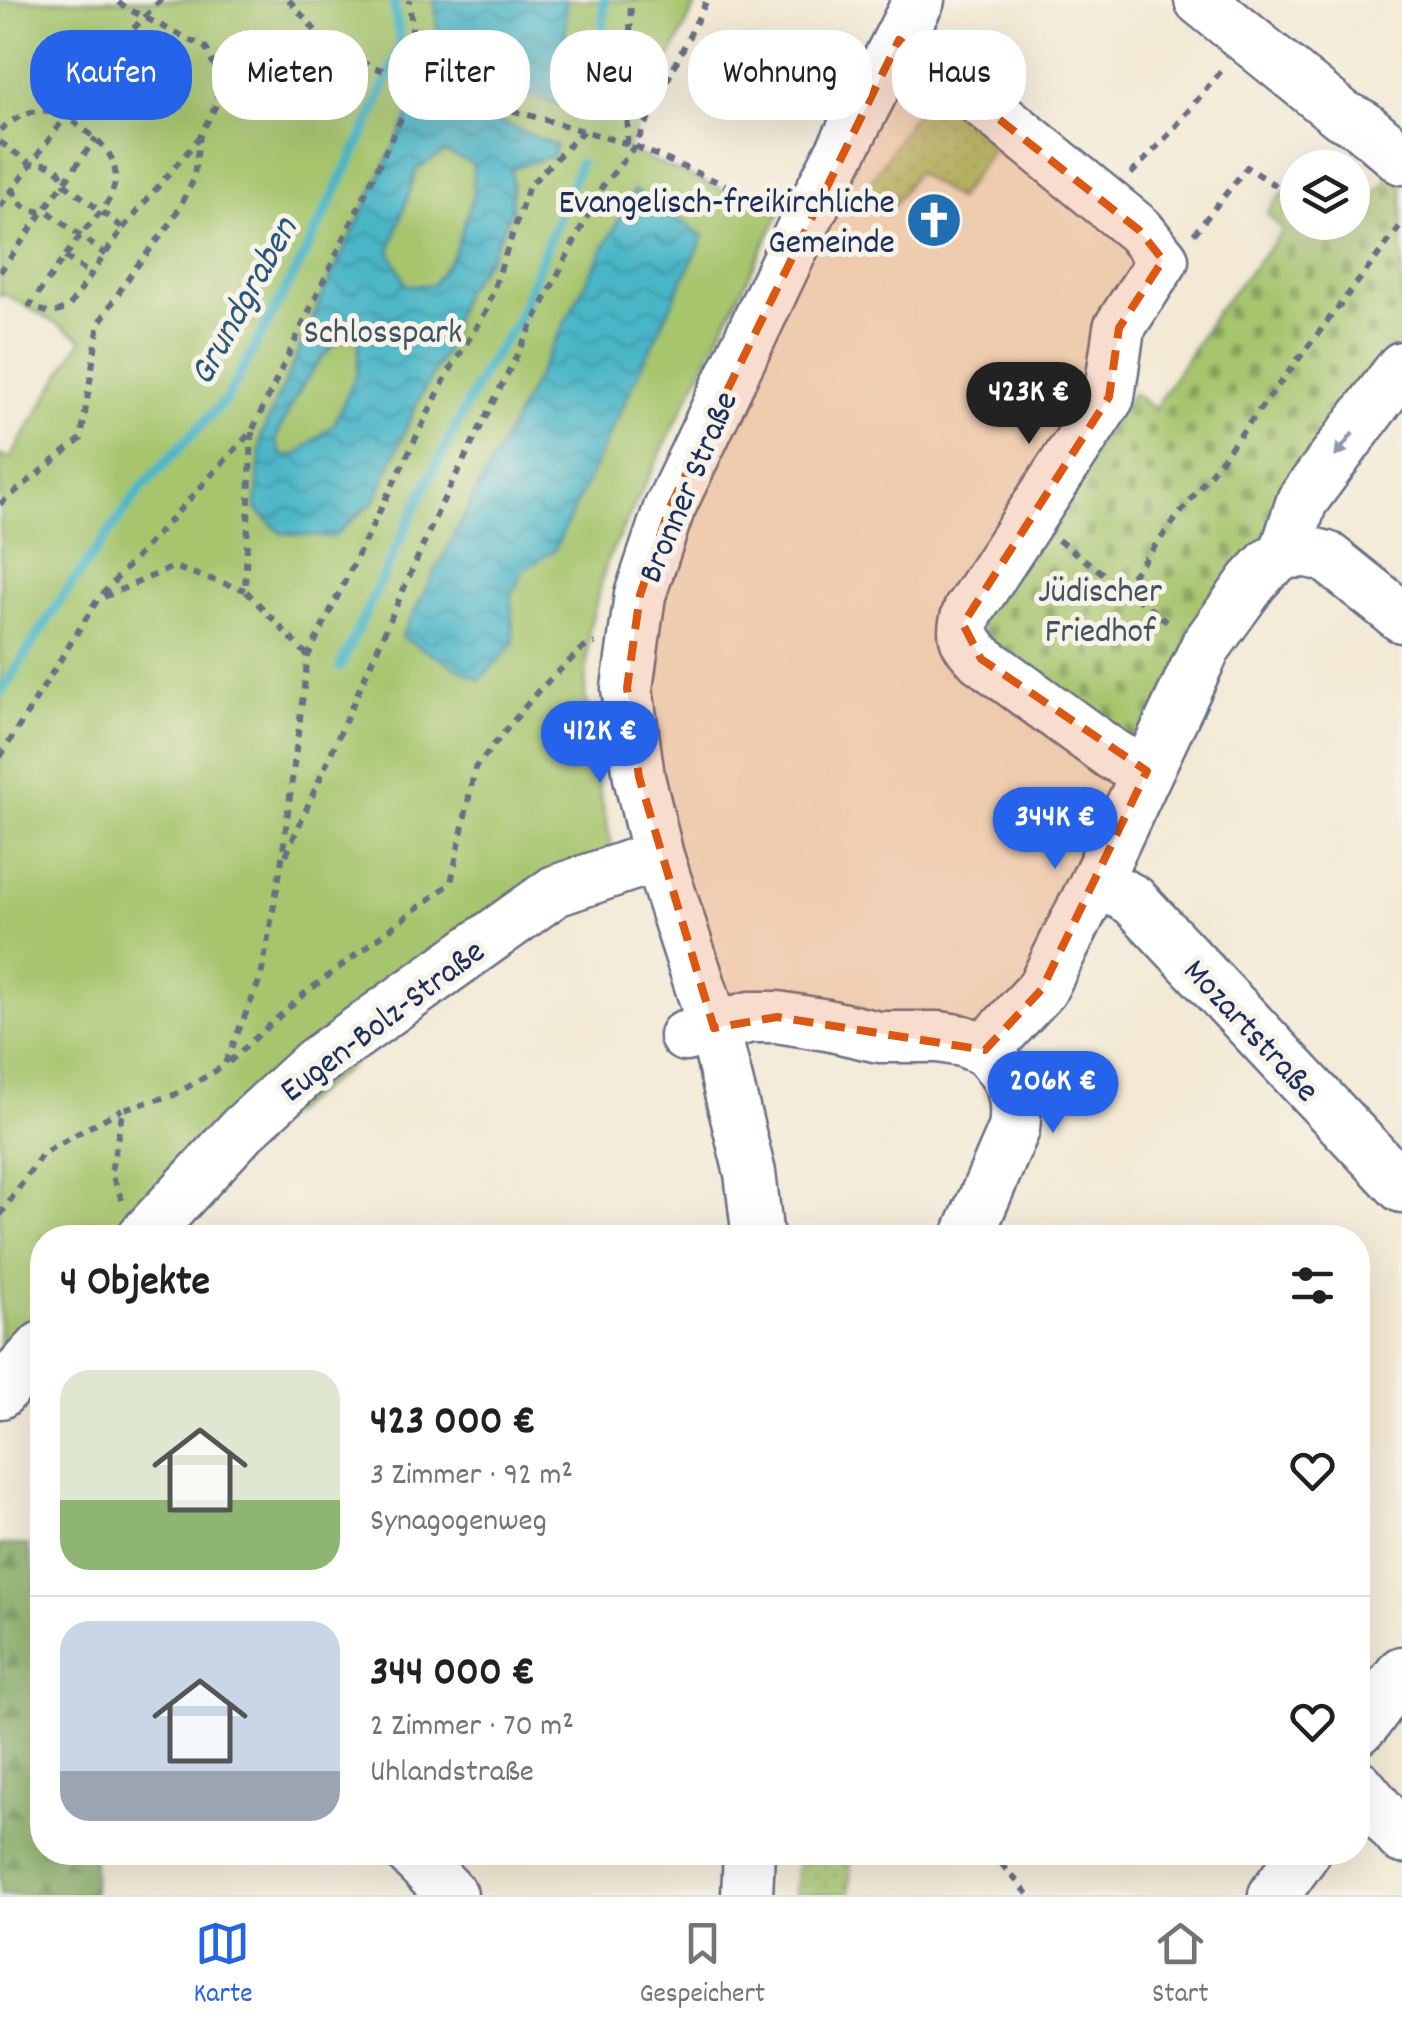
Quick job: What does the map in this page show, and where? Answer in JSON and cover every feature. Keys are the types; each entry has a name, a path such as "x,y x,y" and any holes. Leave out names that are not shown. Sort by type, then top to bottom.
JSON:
{"street":[{"path":"1200,0 1342,116 1362,125 1402,159"},
{"path":"909,20 917,49 1140,230 1163,260 1119,328 1109,397 968,610 963,624 963,635 970,648 982,659 1112,755 1147,771"},
{"name":"Bronner Straße","path":"756,1225 750,1173 700,1032 639,777 627,688 640,595 669,509 806,220 909,20"},
{"path":"1286,553 1302,501 1402,367"},
{"path":"985,1050 1042,989 1206,646 1253,580 1286,553 1308,552 1326,557 1402,617"},
{"name":"Eugen-Bolz-Straße","path":"132,1221 316,1062 555,891 658,856"},
{"name":"Mozartstraße","path":"1096,881 1133,900 1402,1188"},
{"path":"700,1032 750,1018 777,1016 879,1037 963,1040 985,1050 1009,1079 1016,1111 1014,1129 973,1225"},
{"path":"0,1394 30,1360"},
{"path":"1370,1716 1402,1672"},
{"path":"1370,1803 1402,1838"},
{"path":"423,1865 452,1895"},
{"path":"747,1895 748,1865"},
{"path":"1274,1895 1296,1865"}],"path":[{"path":"70,120 105,145 115,174 112,192 100,212 30,306 46,314 68,308 123,228 200,136 216,106 221,80 206,48 116,0"},
{"path":"134,30 162,0"},
{"path":"288,0 327,44 388,72"},
{"path":"408,0 412,30"},
{"path":"631,0 631,145"},
{"path":"282,866 440,506 602,186 631,145 707,0"},
{"path":"1104,202 1250,40"},
{"path":"0,130 30,112"},
{"path":"530,115 631,145 806,220"},
{"path":"0,207 64,120"},
{"path":"0,757 98,599 252,431 400,120"},
{"path":"224,1066 261,977 282,866 308,656 447,375 486,311 529,186 583,130"},
{"path":"0,504 81,439 99,322 171,223 194,181 200,136"},
{"path":"0,272 96,138"},
{"path":"0,142 31,164 54,166 63,174 65,184 123,228"},
{"path":"1163,260 1182,250 1248,167 1280,189"},
{"path":"13,188 17,200 26,208 46,210 106,255"},
{"path":"1122,590 1402,224"},
{"path":"65,256 92,275"},
{"path":"245,590 252,431"},
{"path":"1053,536 1183,633"},
{"path":"98,599 173,567 245,590 308,656"},
{"path":"0,1215 43,1154 123,1109 174,1095 224,1066 304,994 451,884 475,768 538,690 582,649 635,631"},
{"path":"123,1109 111,1172 132,1221"},
{"path":"1003,1865 1030,1895"}],"highlighted area":[{"path":"899,40 1139,230 1163,260 1119,328 1109,397 963,624 981,659 1147,771 1042,989 985,1050 777,1017 714,1028 639,777 627,688 640,595 669,509"}],"green space":[{"name":"Schlosspark","path":"0,0 698,0 668,62 668,30 550,30 550,120 640,120 626,150 780,213 607,561 589,630 585,693 599,788 615,860 146,1225 30,1225 30,1347 0,1380 0,455 10,459 82,339 3,293 0,296"},
{"path":"910,120 972,120 998,141 957,200 916,172 888,214 861,197"},
{"name":"Jüdischer Friedhof","path":"1395,170 1402,177 1402,349 1307,472 1195,636 1139,743 989,649 978,617 1133,393 1154,409 1217,311 1280,235 1280,240 1370,240 1370,200"},
{"name":"Jüdischer Friedhof","path":"1280,197 1280,228 1267,213"},
{"path":"0,1545 28,1545 30,1865 94,1865 93,1895 0,1895"},
{"path":"797,1865 850,1865 849,1895 795,1895"}],"water":[{"path":"435,0 566,0 566,30 550,30 550,101 530,95 530,30 437,30"},
{"path":"407,120 494,120 556,145 553,156 512,168 512,209 491,254 462,294 444,353 414,410 375,501 333,537 281,533 256,509 261,436 325,290","holes":["445,152 473,164 473,196 454,254 432,285 406,285 390,250 417,169","344,336 359,339 357,372 334,424 296,455 281,455 276,439 312,371"]},
{"path":"634,190 704,236 554,551 522,571 511,598 514,643 480,680 401,637"}],"waterway":[{"name":"Grundgraben","path":"0,694 61,599 142,487 227,398 305,254 372,117 401,44 393,0"},
{"path":"604,0 604,30"},
{"path":"340,667 486,367 516,323 580,163"}],"place":[{"name":"Evangelisch-freikirchliche Gemeinde","path":"934,220"}]}
